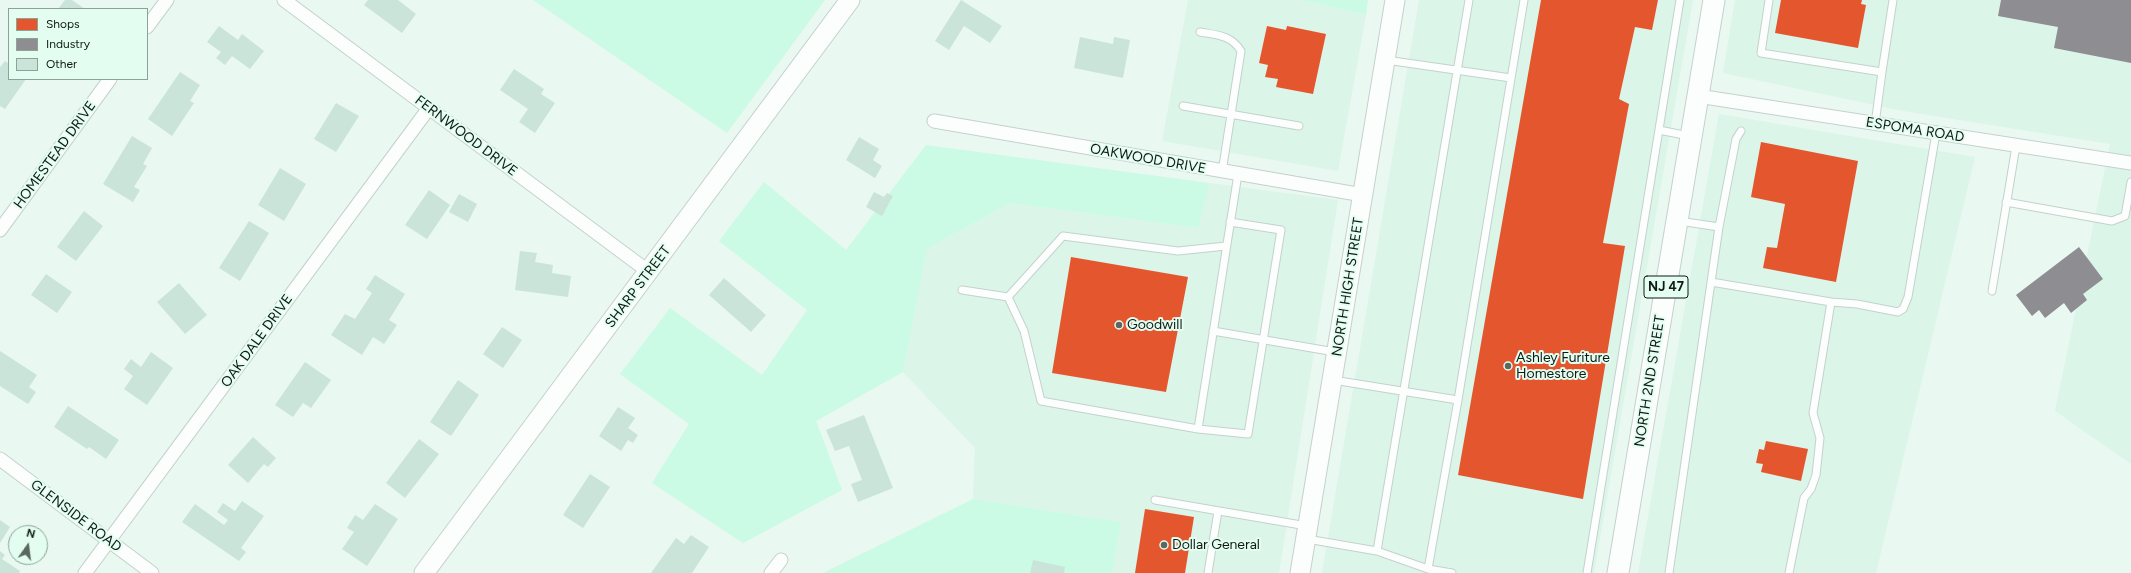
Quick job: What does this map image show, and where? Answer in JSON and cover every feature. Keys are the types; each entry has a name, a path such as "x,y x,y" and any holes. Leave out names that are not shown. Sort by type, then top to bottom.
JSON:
{"main road":[{"name":"NORTH 2ND STREET","path":"1618,573 1714,0"}],"street":[{"path":"148,26 167,0"},
{"name":"FERNWOOD DRIVE","path":"284,0 649,272"},
{"name":"SHARP STREET","path":"424,573 850,0"},
{"name":"NORTH HIGH STREET","path":"1300,573 1395,0"},
{"name":"HOMESTEAD DRIVE","path":"0,230 109,80"},
{"name":"ESPOMA ROAD","path":"1698,96 2131,163"},
{"name":"OAK DALE DRIVE","path":"85,573 429,108"},
{"name":"OAKWOOD DRIVE","path":"934,121 1222,172 1363,195"},
{"name":"GLENSIDE ROAD","path":"0,459 152,573"},
{"path":"771,573 781,560"}],"lane":[{"path":"1377,551 1469,0"},
{"path":"1428,569 1458,400 1524,0"},
{"path":"1587,573 1680,0"},
{"path":"1769,0 1762,53 1882,72"},
{"path":"1875,124 1893,0"},
{"path":"1200,32 1227,37 1236,43 1241,51 1222,172"},
{"path":"1385,60 1457,69 1511,78"},
{"path":"1183,106 1231,113 1299,126"},
{"path":"1659,130 1691,136"},
{"path":"1669,573 1718,227 1736,139 1741,130"},
{"path":"1711,282 1831,302 1857,304 1898,312 1903,309 1908,297 1936,133"},
{"path":"1992,290 2016,146"},
{"path":"1198,429 1238,174"},
{"path":"2006,202 2112,221 2125,216 2131,182"},
{"path":"1677,220 1718,227"},
{"path":"1008,297 1024,330 1041,401 1198,429 1248,434 1281,230 1230,222"},
{"path":"1008,297 1063,236 1178,251 1226,246"},
{"path":"962,290 1008,297"},
{"path":"1789,573 1804,498 1811,488 1816,475 1820,438 1813,413 1831,302"},
{"path":"1214,331 1337,353"},
{"path":"1332,380 1458,400"},
{"path":"1155,500 1218,511 1307,532 1377,551 1428,569 1452,573"},
{"path":"1208,573 1218,511"}],"shaded area":[{"path":"1188,0 1302,0 1366,15 1338,171 1162,141"},
{"path":"1419,0 1693,0 1594,573 1322,573"},
{"path":"1735,0 2131,0 2131,464 2055,411 2110,144 1903,111 1723,73"},
{"path":"1719,114 1975,157 1876,573 1638,573"},
{"path":"1209,183 1338,200 1279,573 1112,573 1121,522 973,499 975,448 903,372 927,249 1010,203 1197,228"}],"green space":[{"path":"533,0 825,0 727,133"},
{"path":"1302,0 1368,0 1366,15"},
{"path":"926,145 1209,183 1198,228 1010,203 927,249 903,372 816,421 842,490 743,543 652,483 689,424 620,374 670,308 762,375 807,310 719,241 764,182 846,250"},
{"path":"973,499 1121,522 1112,573 823,573"}],"building: Shops":[{"path":"1541,0 1658,0 1652,30 1635,27 1619,99 1629,104 1603,243 1625,246 1583,499 1458,475"},
{"path":"1781,0 1862,0 1861,4 1866,5 1858,48 1775,33"},
{"path":"1267,26 1286,30 1287,26 1326,34 1313,94 1276,87 1278,79 1265,77 1268,65 1259,63"},
{"path":"1761,142 1858,161 1836,282 1763,268 1767,247 1777,248 1785,204 1751,197"},
{"name":"Goodwill","path":"1071,257 1188,277 1166,392 1052,373"},
{"path":"1766,441 1808,449 1801,481 1761,472 1763,464 1756,463 1759,449 1764,450"},
{"name":"Dollar General","path":"1145,509 1194,517 1185,573 1135,573"}],"building: Industry":[{"path":"2001,0 2131,0 2131,63 2054,48 2058,27 1998,16"},
{"path":"2079,247 2103,279 2083,294 2087,300 2071,313 2064,303 2045,318 2039,310 2032,316 2016,295"}],"building: Other":[{"path":"65,0 72,0 84,8 59,8"},
{"path":"368,0 398,0 416,14 402,33 364,5"},
{"path":"961,0 1002,26 990,43 964,26 949,50 935,41"},
{"path":"219,26 238,40 242,34 264,51 250,69 232,56 225,65 216,58 221,52 207,42"},
{"path":"1080,37 1113,44 1114,37 1130,40 1123,78 1074,68"},
{"path":"5,61 8,63 8,80 25,80 5,109 0,106 0,67"},
{"path":"514,69 544,89 541,94 555,103 535,133 519,122 528,109 500,90"},
{"path":"180,72 200,85 190,101 194,103 172,136 148,119"},
{"path":"336,103 359,116 336,152 314,139"},
{"path":"132,136 152,148 143,164 147,166 134,187 140,190 133,202 103,184"},
{"path":"859,137 879,149 873,160 882,166 875,178 846,160"},
{"path":"280,168 306,184 284,221 258,205"},
{"path":"429,190 450,205 427,239 405,225"},
{"path":"874,192 884,197 887,193 893,196 882,216 866,207"},
{"path":"459,194 477,204 468,222 449,212"},
{"path":"84,211 103,226 76,261 57,247"},
{"path":"249,221 269,233 240,281 219,268"},
{"path":"520,251 537,253 535,262 553,265 552,273 571,276 568,297 515,290"},
{"path":"46,274 72,292 57,313 31,295"},
{"path":"375,275 405,294 389,320 397,325 384,344 373,337 362,355 331,335 345,314 355,319 372,293 366,289"},
{"path":"724,278 766,315 751,332 709,295"},
{"path":"179,283 207,315 185,334 157,302"},
{"path":"502,327 522,340 503,368 483,354"},
{"path":"0,351 37,375 29,387 36,392 28,404 0,386"},
{"path":"151,352 173,368 147,405 124,389 133,376 124,369 131,359 141,367"},
{"path":"305,362 331,380 311,408 303,403 293,417 275,405"},
{"path":"458,380 479,395 451,436 430,422"},
{"path":"68,406 119,440 106,459 89,447 87,449 54,427"},
{"path":"618,407 635,418 628,428 638,435 633,443 628,440 621,451 599,436"},
{"path":"864,415 893,488 858,502 851,484 862,480 849,446 835,451 826,430"},
{"path":"253,437 276,458 268,467 264,464 248,483 228,465"},
{"path":"419,439 439,454 405,498 386,483"},
{"path":"590,474 610,487 583,528 563,515"},
{"path":"242,501 264,516 241,548 246,552 239,561 182,522 195,504 224,525 228,520 217,512 223,503 235,511"},
{"path":"375,504 398,519 367,566 342,549 354,532 347,528 355,515 363,520"},
{"path":"0,520 8,526 8,530 0,543"},
{"path":"691,535 709,547 692,573 651,573 676,538 684,544"},
{"path":"0,551 5,555 2,559 8,563 8,565 11,565 20,571 19,573 0,573"},
{"path":"1033,560 1065,567 1064,573 1030,573"}],"place":[{"name":"Goodwill","path":"1119,325"},
{"name":"Ashley Furiture Homestore","path":"1508,366"},
{"name":"Dollar General","path":"1164,545"}]}
